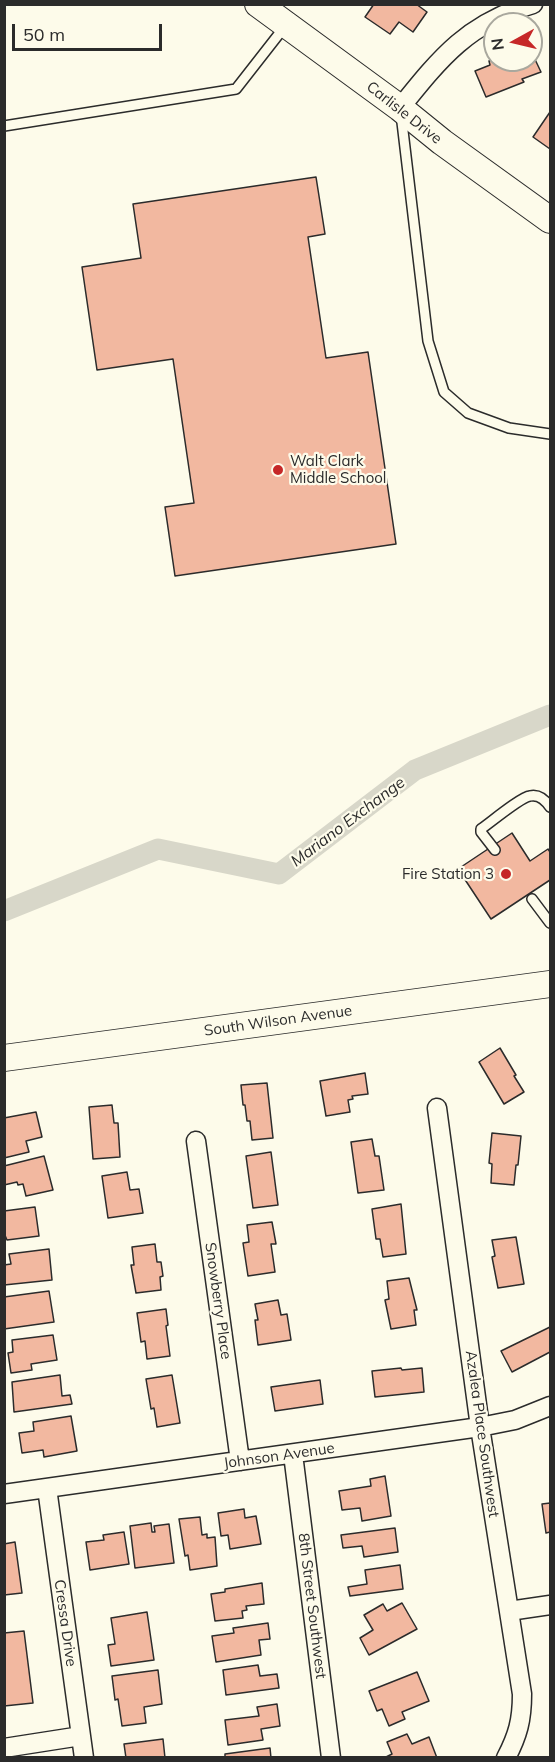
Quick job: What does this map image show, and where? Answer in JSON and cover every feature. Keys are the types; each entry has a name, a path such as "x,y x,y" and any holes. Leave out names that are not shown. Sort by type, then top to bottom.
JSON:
{"main road":[{"name":"Carlisle Drive","path":"258,4 550,220"},
{"name":"South Wilson Avenue","path":"4,1058 550,984"}],"street":[{"path":"400,108 439,60 459,41 479,27 533,4"},
{"name":"Azalea Place Southwest","path":"437,1108 480,1427 522,1694 522,1714 516,1737 506,1758"},
{"name":"Snowberry Place","path":"196,1141 240,1461"},
{"name":"Johnson Avenue","path":"4,1494 480,1427 515,1420 550,1406"},
{"name":"8th Street Southwest","path":"293,1454 331,1758"},
{"name":"Cressa Drive","path":"47,1488 84,1758"},
{"path":"509,1611 550,1605"},
{"path":"4,1748 81,1736"}],"lane":[{"path":"4,126 236,89 286,24"},
{"path":"400,108 428,341 444,392 468,413 509,428 550,434"},
{"path":"495,850 481,829 526,797 536,796 546,801 550,807"},
{"path":"532,899 550,923"}],"building":[{"path":"374,4 416,4 427,12 413,32 399,22 390,34 365,17"},
{"path":"483,68 483,72 541,72 522,79 524,82 486,97 475,71"},
{"path":"550,112 550,149 533,137"},
{"path":"316,177 325,234 308,237 326,358 368,352 396,544 175,576 165,507 194,503 173,359 97,370 82,267 141,258 133,204"},
{"name":"Fire Station 3","path":"512,833 530,861 548,849 550,852 550,880 491,919 458,869"},
{"path":"500,1048 524,1092 504,1104 479,1062"},
{"path":"365,1073 368,1094 352,1096 353,1099 348,1100 350,1112 326,1116 320,1081"},
{"path":"267,1083 273,1138 252,1140 250,1121 247,1121 245,1105 243,1105 241,1085"},
{"path":"112,1105 114,1123 118,1123 120,1157 93,1159 89,1107"},
{"path":"36,1112 42,1137 26,1141 29,1152 4,1158 4,1118"},
{"path":"492,1133 521,1136 514,1185 491,1183 492,1164 489,1163"},
{"path":"372,1139 375,1156 379,1156 384,1190 358,1193 351,1142"},
{"path":"271,1152 278,1205 253,1208 246,1156"},
{"path":"44,1156 53,1190 26,1196 23,1184 18,1185 17,1182 4,1185 4,1166"},
{"path":"127,1172 130,1190 139,1189 143,1213 108,1218 102,1176"},
{"path":"401,1204 406,1254 383,1257 380,1239 376,1239 372,1209"},
{"path":"35,1207 39,1236 7,1240 4,1233 4,1211"},
{"path":"272,1222 276,1244 271,1244 275,1272 248,1276 243,1243 249,1242 247,1225"},
{"path":"516,1237 524,1284 498,1288 492,1257 495,1256 492,1240"},
{"path":"155,1244 157,1262 161,1262 163,1276 160,1277 161,1290 136,1293 131,1265 134,1265 132,1247"},
{"path":"49,1249 52,1280 4,1285 4,1265 11,1264 9,1254"},
{"path":"409,1278 417,1310 414,1310 416,1325 391,1329 385,1300 389,1299 387,1281"},
{"path":"49,1291 54,1322 4,1329 4,1297"},
{"path":"278,1300 281,1315 287,1314 291,1340 258,1345 255,1320 258,1320 255,1304"},
{"path":"166,1309 170,1356 147,1359 145,1341 141,1342 137,1313"},
{"path":"550,1327 550,1352 512,1372 501,1351"},
{"path":"53,1335 57,1360 31,1364 32,1370 11,1373 8,1353 13,1352 12,1340"},
{"path":"401,1368 402,1370 422,1368 424,1392 375,1397 372,1371"},
{"path":"60,1375 62,1396 70,1395 72,1404 14,1412 12,1382"},
{"path":"172,1375 180,1423 157,1427 154,1408 151,1409 146,1379"},
{"path":"320,1380 323,1404 275,1411 271,1387"},
{"path":"71,1416 77,1451 44,1457 43,1450 22,1453 19,1433 34,1431 33,1422"},
{"path":"385,1476 391,1516 362,1521 360,1508 342,1510 339,1491 371,1486 370,1479"},
{"path":"550,1503 550,1532 546,1533 542,1504"},
{"path":"244,1509 245,1518 256,1516 261,1544 230,1549 228,1535 221,1536 218,1513"},
{"path":"200,1517 202,1535 207,1534 207,1538 215,1537 217,1566 190,1570 188,1555 185,1556 179,1519"},
{"path":"151,1523 152,1532 155,1532 154,1526 169,1524 174,1563 135,1568 130,1526"},
{"path":"395,1528 398,1552 364,1557 362,1546 343,1548 341,1535"},
{"path":"124,1532 129,1564 90,1570 86,1542 104,1540 103,1535"},
{"path":"15,1542 22,1593 4,1595 4,1544"},
{"path":"400,1565 403,1589 350,1596 348,1587 367,1584 365,1570"},
{"path":"262,1583 264,1604 246,1606 247,1610 242,1611 243,1618 215,1621 211,1594 225,1592 225,1589"},
{"path":"402,1603 417,1629 369,1655 360,1638 373,1630 364,1615 383,1604 387,1611"},
{"path":"147,1612 154,1660 111,1666 108,1645 115,1644 111,1618"},
{"path":"268,1623 270,1639 259,1640 261,1655 216,1662 212,1636 234,1633 233,1628"},
{"path":"24,1631 33,1703 4,1706 4,1633"},
{"path":"258,1665 260,1676 277,1674 279,1688 226,1695 223,1670"},
{"path":"158,1670 162,1704 144,1707 146,1723 122,1726 112,1676"},
{"path":"417,1672 429,1701 402,1712 405,1719 389,1726 382,1709 377,1711 369,1691"},
{"path":"277,1704 280,1726 261,1729 263,1740 228,1745 225,1720 259,1716 257,1707"},
{"path":"407,1734 412,1744 429,1737 437,1758 384,1758 392,1754 387,1742"},
{"path":"163,1739 165,1758 126,1758 124,1744"},
{"path":"270,1748 271,1758 225,1758 225,1754"}],"waterway":[{"name":"Mariano Exchange","path":"4,911 158,849 279,874 415,770 550,715"}],"place":[{"name":"Walt Clark Middle School","path":"278,470"},
{"name":"Fire Station 3","path":"506,874"}]}
